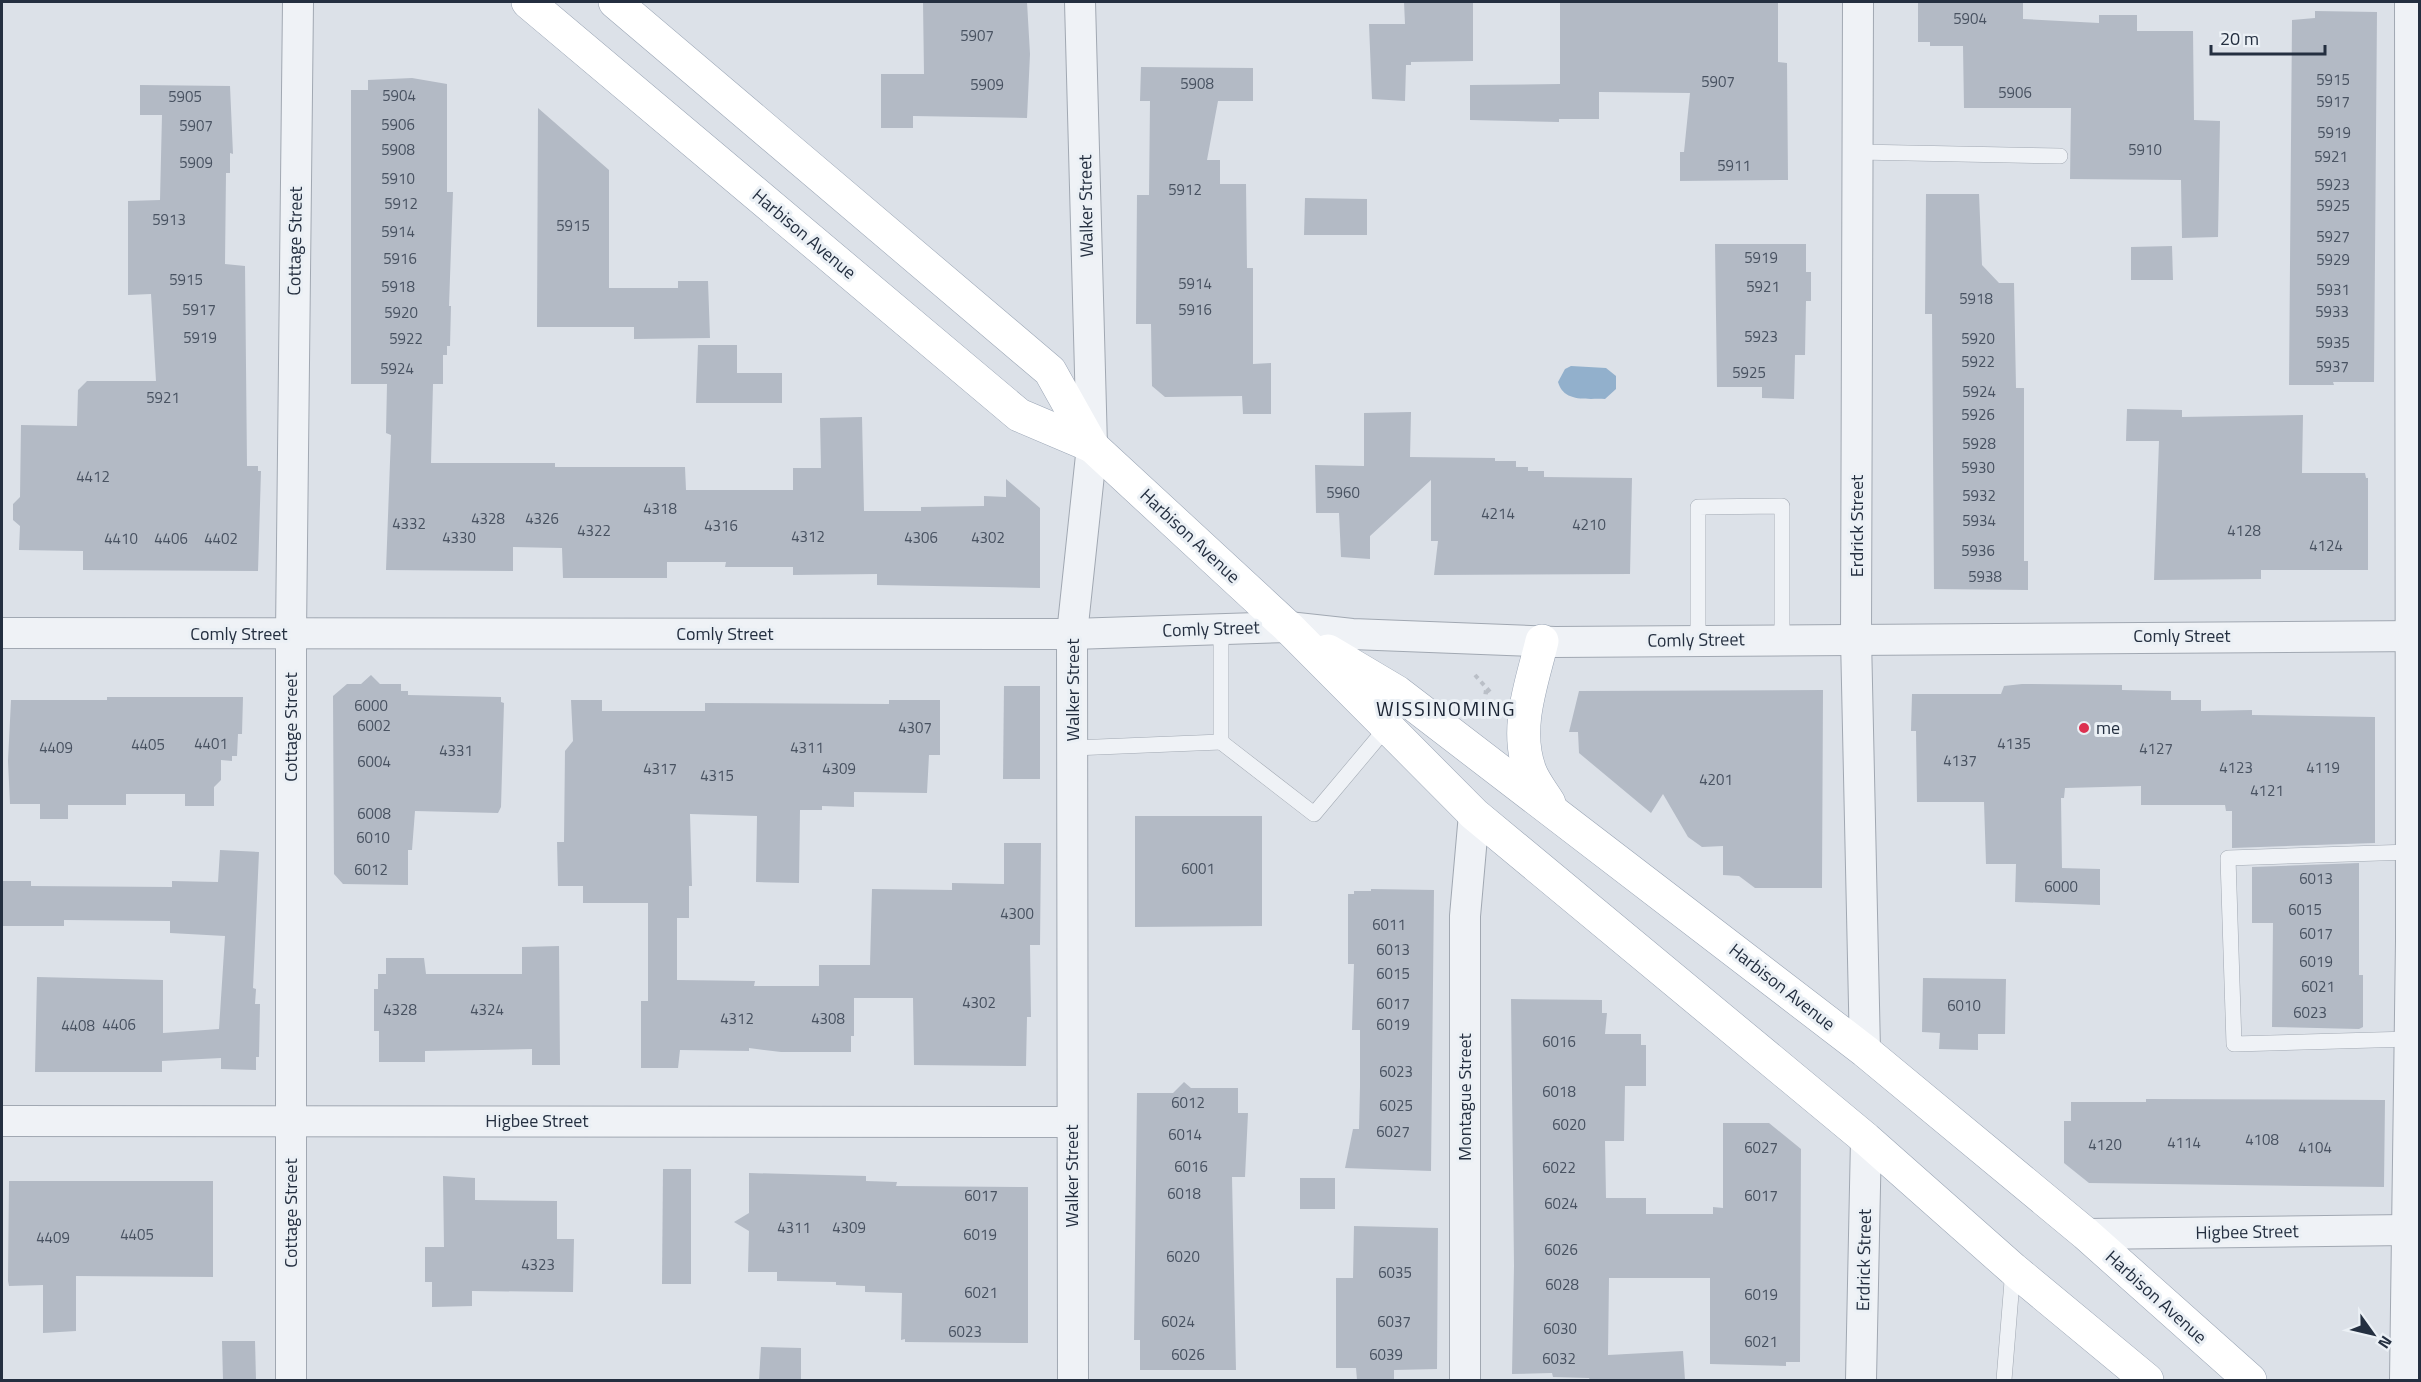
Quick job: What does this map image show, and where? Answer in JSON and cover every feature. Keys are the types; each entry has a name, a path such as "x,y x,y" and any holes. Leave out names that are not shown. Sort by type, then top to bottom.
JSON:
{"main road":[{"name":"Harbison Avenue","path":"528,2 1019,415 1092,446"},
{"name":"Harbison Avenue","path":"615,2 1050,371 1092,446 1288,627 1474,814 1866,1139 2013,1269 2147,1380"},
{"name":"Harbison Avenue","path":"1288,627 1397,692 1865,1051 2086,1234 2250,1380"},
{"path":"1542,641 1524,712 1524,742 1530,771 1555,813"}],"street":[{"name":"Cottage Street","path":"291,1380 291,634 298,2"},
{"name":"Walker Street","path":"1073,1380 1072,634 1092,446 1080,2"},
{"name":"Erdrick Street","path":"1858,2 1856,638 1865,1051"},
{"path":"2405,1380 2414,861 2414,395 2410,2"},
{"name":"Comly Street","path":"2,633 1072,634 1288,627 1352,634 1542,641 2414,636"},
{"name":"Montague Street","path":"1465,1380 1465,916 1474,814"},
{"name":"Higbee Street","path":"2,1121 1072,1122"},
{"name":"Erdrick Street","path":"1861,1380 1866,1139"},
{"name":"Higbee Street","path":"2086,1234 2407,1230"}],"lane":[{"path":"1858,152 2060,156"},
{"path":"1698,640 1698,507 1782,506 1782,639"},
{"path":"1221,629 1221,742"},
{"path":"1072,748 1221,742 1314,814 1387,727"},
{"path":"2410,1039 2234,1044 2228,858 2414,861"},
{"path":"2004,1380 2013,1269"}],"path":[{"path":"1472,671 1491,693 1483,692"}],"water":[{"path":"1571,366 1606,368 1616,376 1616,389 1605,399 1577,398 1565,393 1558,382 1565,369"}],"building":[{"path":"923,2 1027,2 1030,54 1027,118 913,116 913,128 881,128 881,74 924,74"},
{"path":"1404,2 1473,2 1473,61 1411,62 1411,65 1406,65 1405,101 1372,99 1369,24 1405,24"},
{"path":"1560,2 1778,2 1778,62 1787,63 1788,180 1680,181 1680,152 1684,152 1690,93 1599,92 1599,119 1559,119 1559,122 1470,120 1470,85 1560,84"},
{"path":"1918,2 2023,2 2023,19 2099,23 2099,15 2137,15 2137,31 2193,31 2194,120 2220,121 2218,237 2182,238 2181,180 2070,179 2071,108 1964,108 1963,46 1930,46 1930,42 1918,42"},
{"path":"2315,11 2377,12 2374,382 2289,385 2292,20 2315,18"},
{"path":"1141,67 1253,68 1253,101 1218,101 1207,160 1220,160 1220,184 1246,184 1247,268 1253,268 1253,364 1271,363 1271,414 1243,414 1242,396 1165,397 1152,386 1151,324 1136,324 1137,195 1149,195 1150,101 1140,101"},
{"path":"412,78 447,84 447,192 453,192 450,346 447,346 447,355 443,355 443,384 433,384 431,463 555,463 555,467 685,467 686,490 793,490 793,468 821,468 820,418 862,417 864,511 921,511 921,507 984,506 984,496 1006,497 1006,479 1040,508 1040,588 877,585 877,574 793,575 793,567 725,567 726,562 667,562 667,578 563,578 562,548 513,547 513,571 386,570 391,435 386,433 387,384 351,384 351,90 368,90 368,80"},
{"path":"140,85 230,86 233,154 230,153 230,173 226,173 225,264 245,266 247,466 258,466 258,471 261,471 258,571 83,570 83,551 19,550 20,526 13,520 13,504 20,497 21,425 77,426 78,390 87,381 156,381 151,294 128,295 128,201 160,200 162,115 140,115"},
{"path":"538,108 609,170 609,288 678,288 678,281 708,281 710,338 634,339 634,327 537,327"},
{"path":"1926,194 1979,194 1982,265 1999,283 2014,283 2016,388 2024,388 2024,561 2028,561 2028,590 1934,589 1932,314 1925,314"},
{"path":"1305,198 1367,199 1367,235 1304,235"},
{"path":"1715,244 1806,244 1806,272 1811,272 1811,301 1806,301 1805,355 1795,355 1794,399 1762,398 1762,387 1717,387"},
{"path":"2172,246 2173,280 2131,280 2131,247"},
{"path":"698,345 737,345 737,373 782,373 782,403 696,403"},
{"path":"2127,409 2182,410 2182,417 2303,415 2302,473 2365,473 2368,478 2368,570 2261,570 2261,579 2154,580 2159,441 2126,441"},
{"path":"1411,412 1410,457 1495,458 1495,461 1516,461 1516,467 1528,467 1528,471 1544,471 1544,477 1632,478 1630,574 1434,575 1438,541 1431,541 1431,480 1370,536 1370,559 1341,557 1339,513 1316,513 1315,465 1364,466 1364,413"},
{"path":"371,675 380,684 401,684 401,691 408,691 408,695 501,697 501,702 504,703 501,807 498,813 415,811 412,850 408,850 408,885 343,884 334,874 333,696 347,684 361,684"},
{"path":"2022,684 2122,685 2122,690 2171,691 2171,700 2201,700 2201,711 2252,710 2252,715 2375,717 2375,843 2232,848 2232,811 2226,811 2225,805 2141,805 2141,786 2065,788 2064,798 2061,798 2062,868 2100,869 2100,905 2015,902 2016,864 1986,864 1984,802 1917,802 1916,731 1911,731 1912,694 2001,694 2004,686"},
{"path":"1004,686 1040,686 1040,779 1003,779"},
{"path":"1823,690 1822,888 1755,888 1739,876 1723,875 1723,846 1702,847 1688,837 1663,794 1651,813 1579,753 1578,732 1569,732 1579,691"},
{"path":"107,697 243,697 242,734 238,734 237,756 232,756 232,761 221,760 221,780 214,787 214,806 185,806 185,794 126,794 126,805 68,805 68,819 40,819 40,804 10,804 8,761 11,700 107,700"},
{"path":"571,700 602,700 602,711 705,711 705,703 889,704 889,700 940,700 940,755 929,755 927,793 854,792 854,807 822,806 822,810 800,810 799,883 756,882 757,816 690,814 692,886 689,886 689,918 677,918 677,980 755,981 754,986 819,986 819,965 870,965 872,889 952,890 952,883 1004,884 1004,843 1041,843 1040,945 1030,945 1031,1017 1027,1017 1026,1066 914,1065 913,998 854,998 854,1036 851,1036 851,1052 781,1052 749,1048 749,1051 680,1050 678,1068 641,1068 641,1001 648,1001 648,903 583,903 583,886 558,886 557,842 564,842 565,751 573,741"},
{"path":"1135,816 1262,816 1262,926 1135,927"},
{"path":"220,850 259,852 253,988 256,989 255,1004 260,1004 259,1057 256,1057 256,1070 221,1069 221,1058 162,1061 162,1072 35,1072 37,977 163,980 163,1033 219,1029 225,936 170,933 170,921 64,920 64,926 2,926 2,881 31,881 31,886 172,887 172,881 218,882"},
{"path":"2359,863 2359,975 2363,975 2363,1027 2359,1029 2272,1027 2273,923 2252,923 2252,867"},
{"path":"1371,889 1434,890 1431,1171 1345,1168 1353,1129 1359,1129 1360,1087 1360,1030 1352,1030 1354,964 1348,964 1348,894 1354,894 1354,891 1371,891"},
{"path":"559,946 560,1065 532,1065 532,1049 425,1051 425,1062 379,1062 379,1031 374,1031 374,989 378,989 378,974 386,974 386,958 424,958 426,974 522,974 522,947"},
{"path":"1923,978 2006,979 2005,1034 1978,1034 1978,1050 1939,1049 1940,1033 1922,1032"},
{"path":"1511,999 1602,1000 1602,1013 1607,1013 1605,1034 1641,1034 1641,1045 1646,1045 1646,1086 1625,1086 1624,1141 1605,1141 1606,1198 1646,1198 1646,1214 1713,1214 1713,1207 1723,1208 1723,1123 1769,1123 1801,1149 1800,1362 1786,1362 1786,1366 1710,1364 1710,1278 1609,1278 1608,1355 1683,1351 1685,1380 1590,1380 1589,1378 1553,1377 1552,1373 1512,1374 1514,1266"},
{"path":"1184,1082 1191,1088 1238,1088 1238,1113 1248,1113 1245,1177 1232,1177 1236,1370 1140,1370 1140,1340 1134,1340 1137,1093 1173,1093"},
{"path":"2146,1099 2385,1100 2384,1187 2089,1183 2064,1163 2064,1121 2071,1121 2071,1102 2146,1102"},
{"path":"663,1169 691,1169 691,1284 662,1284"},
{"path":"749,1173 866,1176 866,1181 897,1182 896,1186 1028,1187 1028,1343 905,1342 905,1339 901,1340 902,1293 865,1292 865,1286 836,1285 836,1282 777,1281 777,1272 748,1272 749,1231 734,1222 749,1213"},
{"path":"443,1176 475,1178 475,1200 557,1201 557,1239 574,1239 573,1292 472,1291 472,1306 432,1307 432,1282 425,1282 425,1247 444,1247"},
{"path":"1300,1178 1335,1178 1335,1209 1300,1209"},
{"path":"9,1181 213,1181 213,1277 76,1276 76,1331 43,1333 43,1285 9,1286"},
{"path":"1354,1226 1438,1228 1437,1369 1394,1370 1394,1380 1357,1380 1356,1368 1336,1368 1336,1278 1353,1278"},
{"path":"222,1341 255,1341 256,1380 223,1380"},
{"path":"761,1347 801,1348 801,1380 759,1380"}],"place":[{"name":"me","path":"2084,728"}],"district":[{"name":"WISSINOMING","path":"1446,709"}]}
